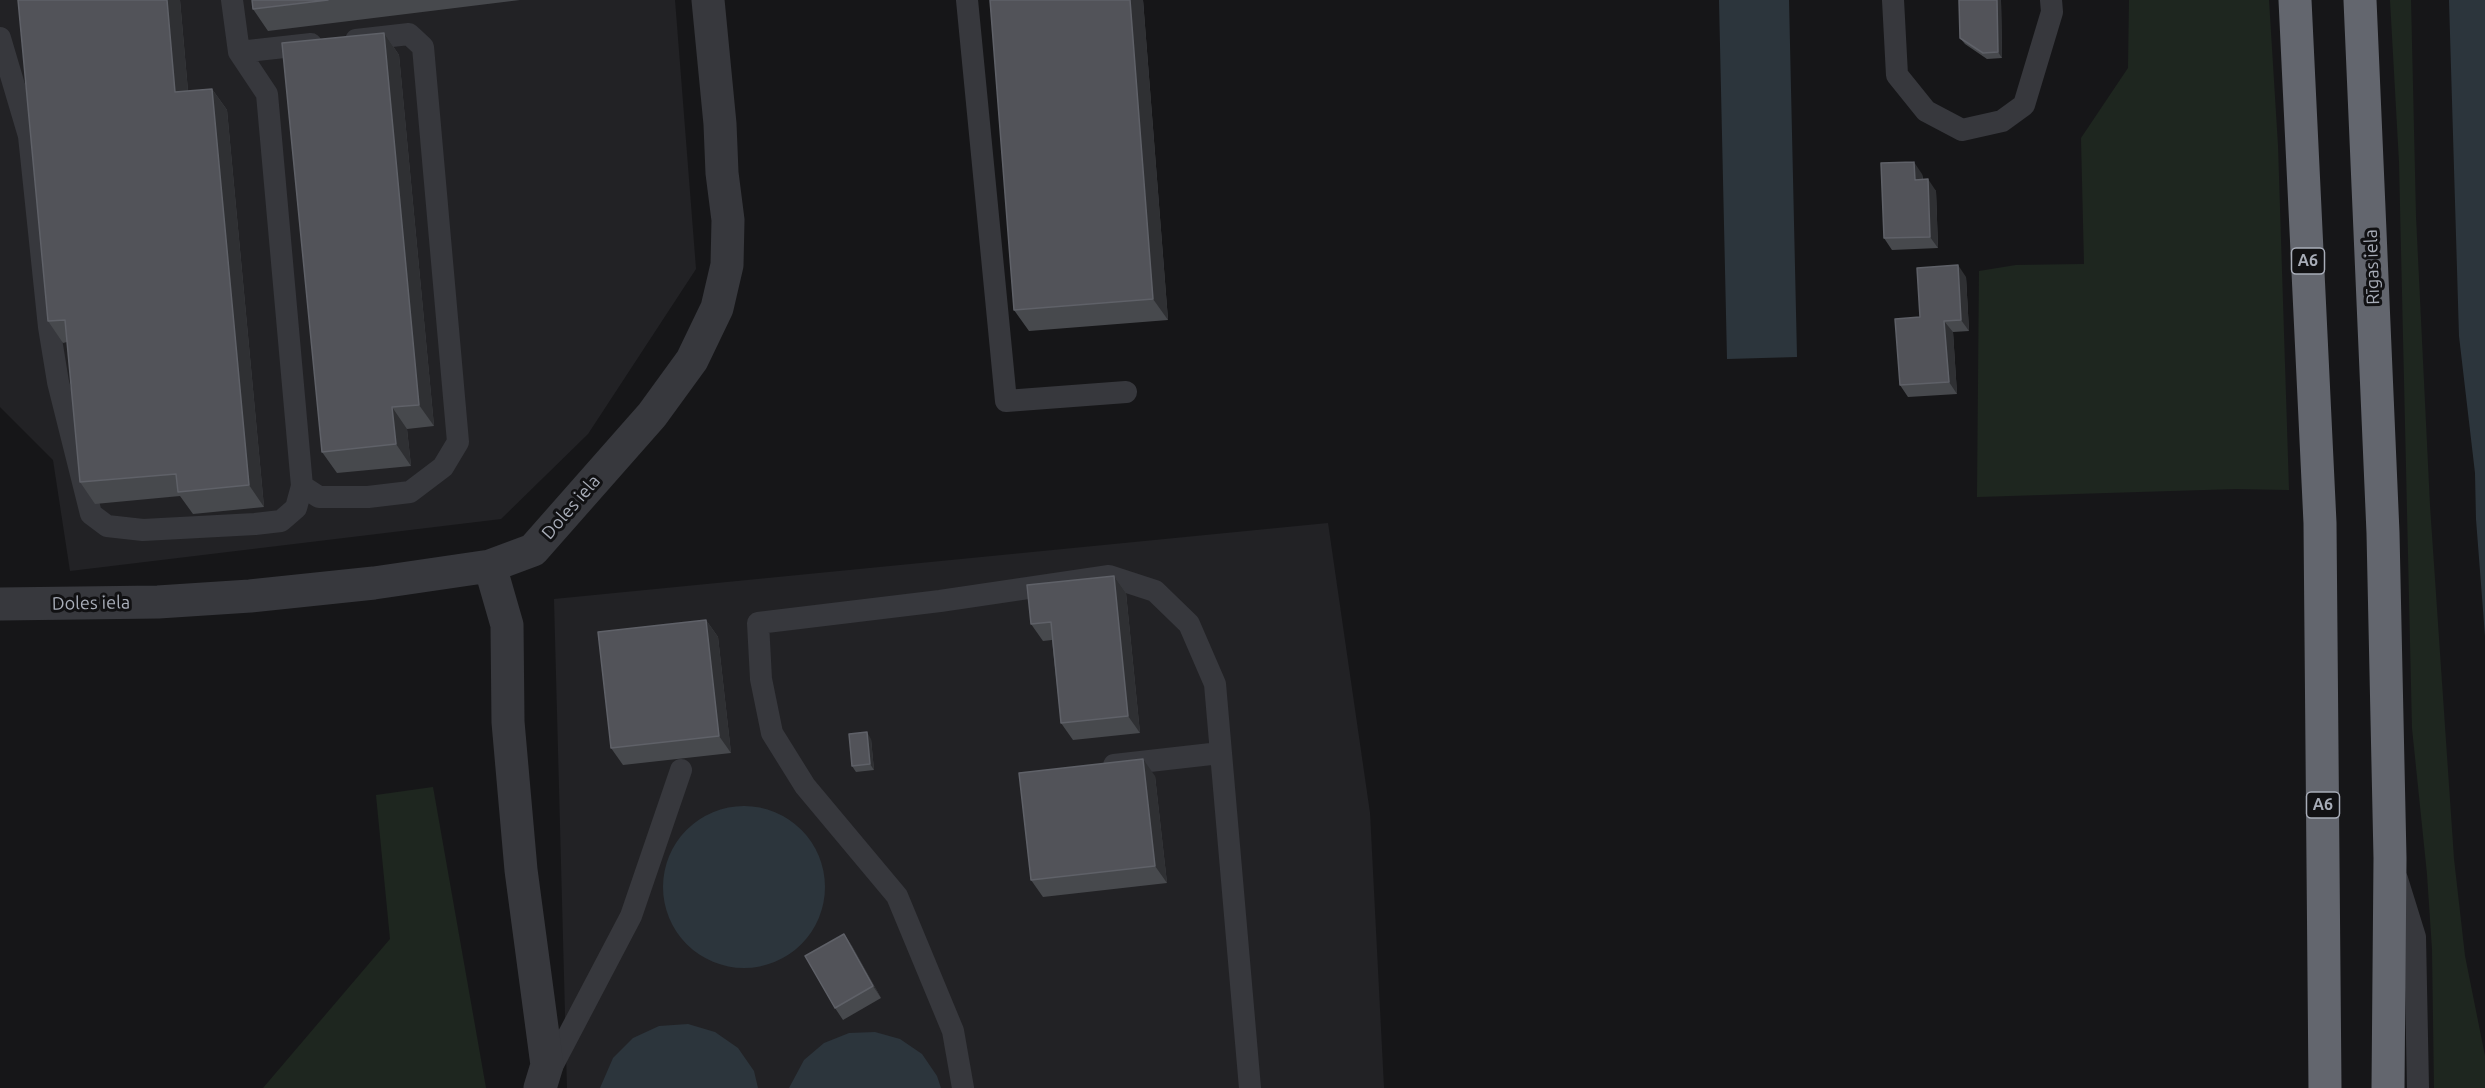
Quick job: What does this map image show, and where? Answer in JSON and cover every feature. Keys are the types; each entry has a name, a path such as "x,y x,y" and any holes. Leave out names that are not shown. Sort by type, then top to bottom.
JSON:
{"highway":[{"name":"A6","path":"2295,0 2320,523 2325,1088"},
{"name":"Rīgas iela","path":"2360,0 2383,533 2390,858 2388,1088"}],"street":[{"name":"Doles iela","path":"0,604 158,602 374,584 490,566 533,550 652,415 692,360 717,308 727,265 728,220 708,0"},
{"path":"490,566 507,626 508,722 521,870 547,1065 541,1088"}],"lane":[{"path":"0,38 29,136 49,327 56,371 91,514 107,526 143,530 255,525 282,521 296,508 302,486 267,94 239,52 232,0"},
{"path":"967,0 1006,401 1126,392"},
{"path":"1893,0 1896,75 1926,111 1962,130 2002,121 2024,105 2052,12 2052,0"},
{"path":"239,52 410,34 423,47 458,442 443,467 410,492 368,497 319,497 302,486"},
{"path":"963,1088 953,1031 897,896 805,786 772,733 760,679 758,623 940,602 1109,576 1155,591 1189,624 1215,684 1250,1088"},
{"path":"1096,768 1220,753"},
{"path":"541,1088 631,916 681,770"},
{"path":"2390,858 2415,936 2418,1088"}],"shaded area":[{"path":"0,0 675,0 696,269 588,434 501,519 70,571 53,460 0,407"},
{"path":"1719,0 1789,0 1797,357 1727,359"},
{"path":"2129,0 2269,0 2278,146 2289,490 2236,489 1977,497 1979,271 2016,265 2084,264 2081,138 2128,68"},
{"path":"2390,0 2411,0 2416,217 2430,506 2454,859 2465,956 2485,1056 2485,1088 2434,1088 2432,949 2412,728 2399,162"},
{"path":"2449,0 2485,0 2485,636 2476,519 2475,473 2459,336"},
{"path":"1328,523 1370,813 1384,1088 567,1088 554,599"},
{"path":"433,787 486,1088 263,1088 390,939 376,795"},
{"path":"744,806 775,813 789,820 801,830 811,842 818,856 825,887 818,918 811,932 801,944 789,954 775,961 744,968 713,961 699,954 687,944 677,932 670,918 663,887 670,856 677,842 687,830 699,820 713,813"},
{"path":"688,1024 715,1032 738,1048 754,1071 758,1088 600,1088 613,1058 633,1038 659,1026"},
{"path":"875,1032 900,1039 922,1054 937,1076 941,1088 789,1088 804,1060 824,1043 849,1033"}],"building":[{"path":"18,0 167,0 175,92 212,89 249,485 178,492 176,474 80,482 65,320 48,321"},
{"path":"252,0 328,0 253,9"},
{"path":"990,0 1130,0 1153,299 1014,310"},
{"path":"1959,0 1997,0 1998,52 1983,53 1960,38"},
{"path":"384,33 419,405 392,407 396,444 322,452 282,43"},
{"path":"1914,162 1915,180 1928,179 1930,237 1884,238 1881,163"},
{"path":"1958,265 1961,320 1944,321 1949,382 1900,385 1895,319 1920,317 1917,268"},
{"path":"1114,576 1128,716 1061,723 1051,622 1031,624 1027,585"},
{"path":"706,620 719,736 611,748 598,632"},
{"path":"867,732 870,764 852,766 849,734"},
{"path":"1143,759 1155,866 1031,880 1019,773"},
{"path":"844,934 873,986 835,1008 805,956"}]}
